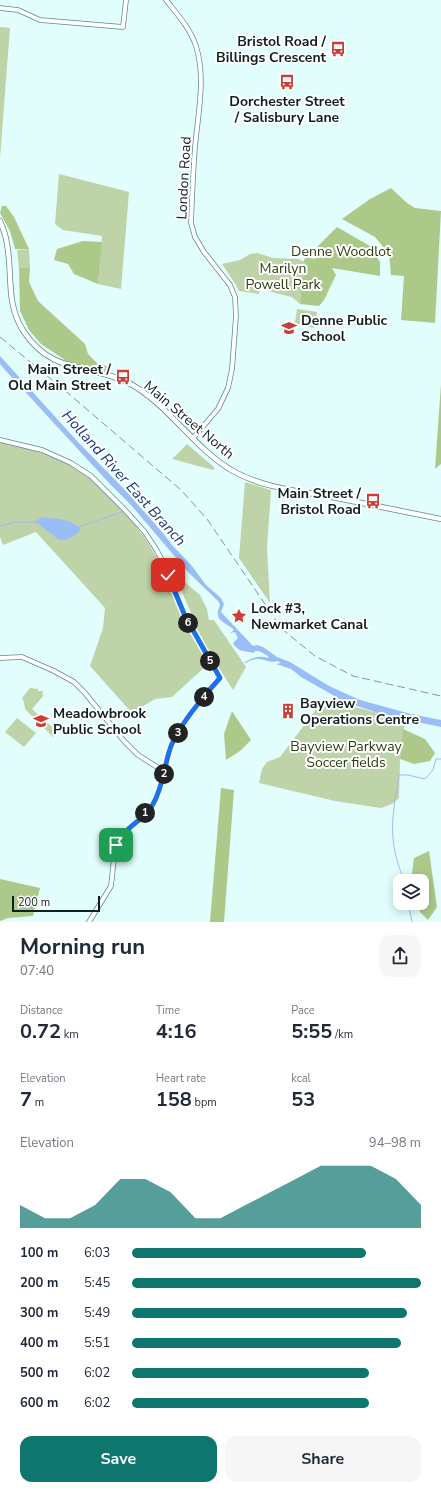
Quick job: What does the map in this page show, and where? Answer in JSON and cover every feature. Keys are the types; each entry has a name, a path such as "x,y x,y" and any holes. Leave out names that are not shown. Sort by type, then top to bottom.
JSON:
{"main road":[{"name":"Main Street North","path":"0,221 7,244 11,300 19,322 30,339 55,360 126,382 147,395 193,438 232,471 261,483 441,520"}],"street":[{"path":"0,8 18,10 40,20 123,28 126,0"},
{"name":"London Road","path":"166,0 189,29 196,45 199,59 199,111 191,223 195,237 204,252 230,285 235,297 236,316 232,369 228,388 218,409 193,438"},
{"path":"0,440 42,450 71,463 91,476 124,509 144,531 156,549 185,616 220,678 195,709 174,739 160,787 151,807 126,830 118,841 111,886 89,922"},
{"path":"0,658 22,657 54,671 74,682 85,693 124,741 138,755 165,772"}],"green space":[{"path":"0,27 10,28 0,158"},
{"path":"59,174 129,192 121,289 98,284 102,236 63,230 55,224"},
{"name":"Denne Woodlot","path":"391,188 407,203 415,208 441,211 435,323 401,320 404,276 391,275 389,254 375,237 342,219 370,199"},
{"path":"2,206 6,206 14,217 29,249 15,249 10,231 0,213"},
{"name":"Denne Woodlot","path":"337,227 370,246 380,262 380,276 332,268 336,275 324,300 319,306 300,304 302,280 308,265 303,262 306,257 315,259 317,247"},
{"path":"83,241 102,242 98,284 74,274 68,264 54,260 57,249"},
{"path":"29,249 30,267 19,268 17,250"},
{"name":"Marilyn Powell Park","path":"257,253 273,258 299,259 308,265 302,280 300,304 292,297 260,288 259,294 239,291 222,264 240,260 250,254"},
{"path":"30,267 29,282 38,301 85,344 88,354 97,363 110,367 108,373 68,362 41,344 29,330 20,311 19,268"},
{"path":"297,309 317,312 314,328 295,323"},
{"path":"441,384 441,464 435,469"},
{"path":"0,442 37,451 64,461 83,473 116,503 145,538 157,559 175,599 208,664 172,697 155,699 132,713 90,666 103,628 105,608 36,532 3,545 0,537"},
{"path":"187,444 215,468 213,470 172,459"},
{"path":"245,482 271,490 267,548 270,603 239,558"},
{"path":"180,576 200,595 207,609 209,620 214,620 246,667 233,690 190,622 195,621 177,577"},
{"path":"30,688 43,691 42,694 44,695 32,709 58,732 53,737 25,709 22,698"},
{"name":"Bayview Parkway Soccer fields","path":"324,699 405,720 400,759 399,798 392,804 381,808 335,801 259,783 262,769 267,762 280,757"},
{"path":"232,711 251,740 240,751 226,760 224,734"},
{"path":"17,718 36,733 24,747 5,732"},
{"path":"403,729 425,739 435,753 430,761 414,764 400,759"},
{"path":"221,788 234,790 224,922 210,922"},
{"path":"429,851 437,907 428,920 419,910 429,910 429,874 412,874 414,858"},
{"path":"0,879 40,888 33,916 8,918 0,921"}],"water":[{"path":"0,356 78,442 125,490 192,566 206,585 221,598 224,604 221,612 253,646 257,645 263,647 277,657 290,662 329,686 360,700 411,714 441,720 441,727 384,715 345,702 301,677 291,669 276,664 281,663 277,661 271,662 256,659 244,663 255,658 268,658 268,656 259,651 255,651 254,653 242,651 235,646 233,643 238,638 235,632 230,633 234,630 219,618 219,602 188,572 131,505 6,371 0,364"},
{"path":"42,517 68,521 77,525 81,529 72,538 59,540 34,522"}],"waterway":[{"path":"78,527 122,512"},
{"path":"0,526 15,522 35,522"},
{"path":"46,529 51,532"},
{"path":"402,874 396,855 393,831 394,806 399,775 408,775 425,779 433,770 436,759 441,759"},
{"path":"409,910 412,922"}],"railway":[{"path":"0,337 181,490 207,519 282,629 315,656 353,676 441,696"}],"place":[{"name":"Bristol Road / Billings Crescent","path":"338,49"},
{"name":"Dorchester Street / Salisbury Lane","path":"287,82"},
{"name":"Denne Public School","path":"289,328"},
{"name":"Main Street / Old Main Street","path":"123,377"},
{"name":"Main Street / Bristol Road","path":"373,501"},
{"name":"Lock #3, Newmarket Canal","path":"239,616"},
{"name":"Bayview Operations Centre","path":"288,711"},
{"name":"Meadowbrook Public School","path":"41,721"}],"route":[{"path":"116,845 126,830 154,803 164,777 167,759 174,739 210,689 220,678 185,616 168,575"}],"water label":[{"name":"Holland River East Branch","path":"124,478"}]}
